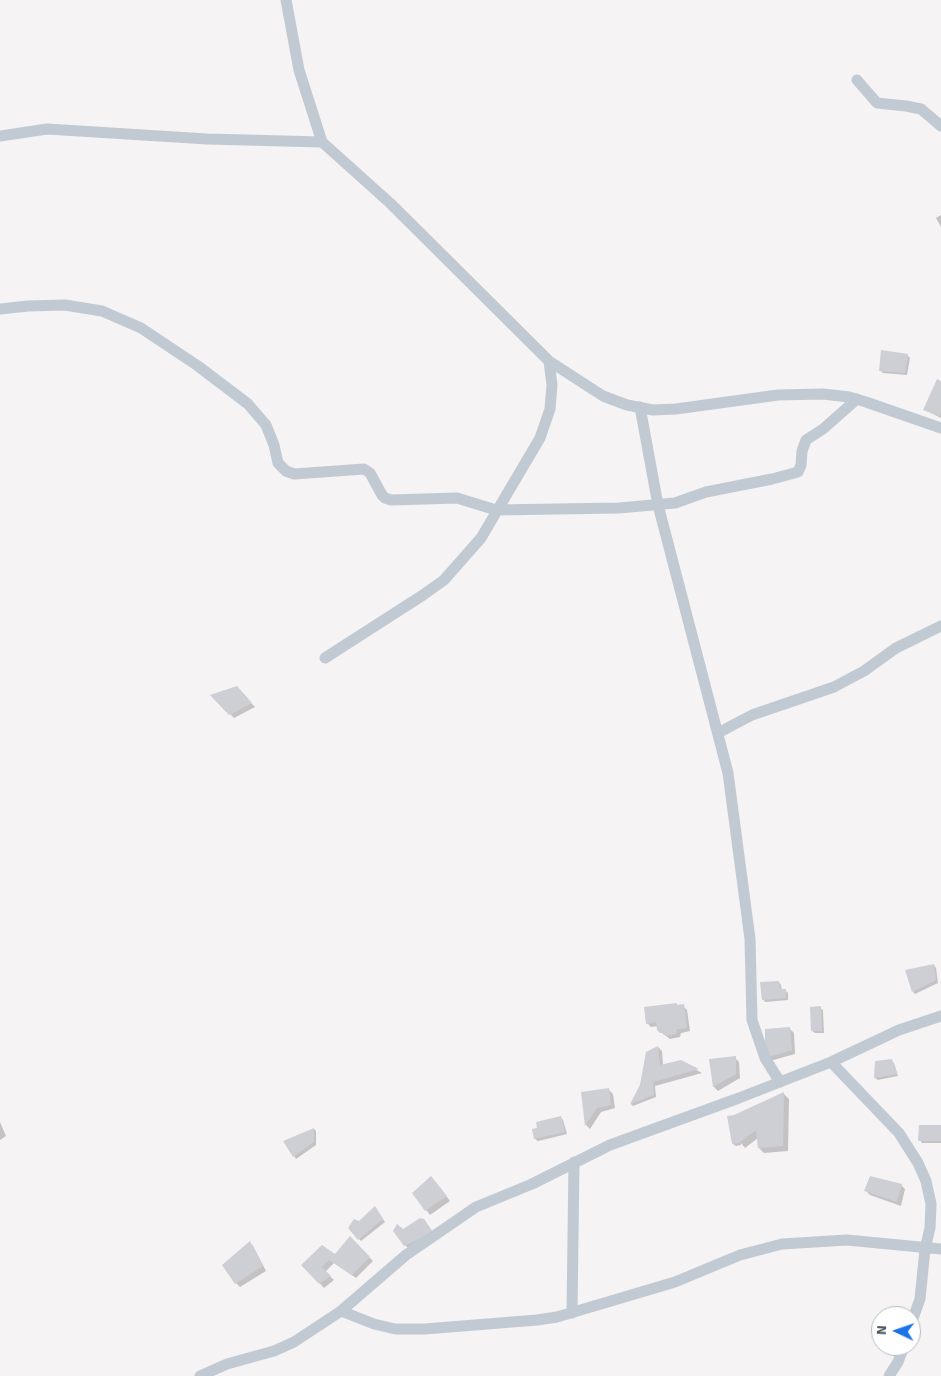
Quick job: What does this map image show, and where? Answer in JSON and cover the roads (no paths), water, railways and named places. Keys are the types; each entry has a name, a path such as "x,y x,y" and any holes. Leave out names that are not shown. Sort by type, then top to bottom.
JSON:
{"street":[{"path":"286,0 299,70 322,142 390,203 549,361 603,396 640,408 653,410 676,409 778,395 823,394 856,399 941,428"},
{"path":"858,80 877,103 906,106 921,110 941,126"},
{"path":"0,136 47,129 207,139 322,142"},
{"path":"0,309 64,305 102,311 141,328 198,366 248,404 266,425 274,445 278,463 286,471 294,474 364,469 370,473 385,498 406,500 457,498 496,510 619,508 675,503 706,492 798,472 802,466 802,451 806,440 823,429 856,399"},
{"path":"325,658 444,580 481,538 540,438 550,410 552,385 549,361"},
{"path":"640,408 658,504 728,773 750,939 752,1020 765,1058 780,1082"},
{"path":"718,733 752,715 834,687 864,671 896,648 941,626"},
{"path":"200,1376 227,1364 274,1351 294,1342 341,1311 406,1255 476,1206 532,1184 610,1144 780,1082 831,1062 899,1030 941,1016"},
{"path":"831,1062 899,1133 918,1163 926,1182 931,1204 930,1228 925,1248 920,1299 917,1306"},
{"path":"572,1313 574,1162"},
{"path":"341,1311 374,1324 425,1330 557,1318 675,1282 740,1255 782,1244 847,1240 941,1249"},
{"path":"889,1376 900,1356"}]}
